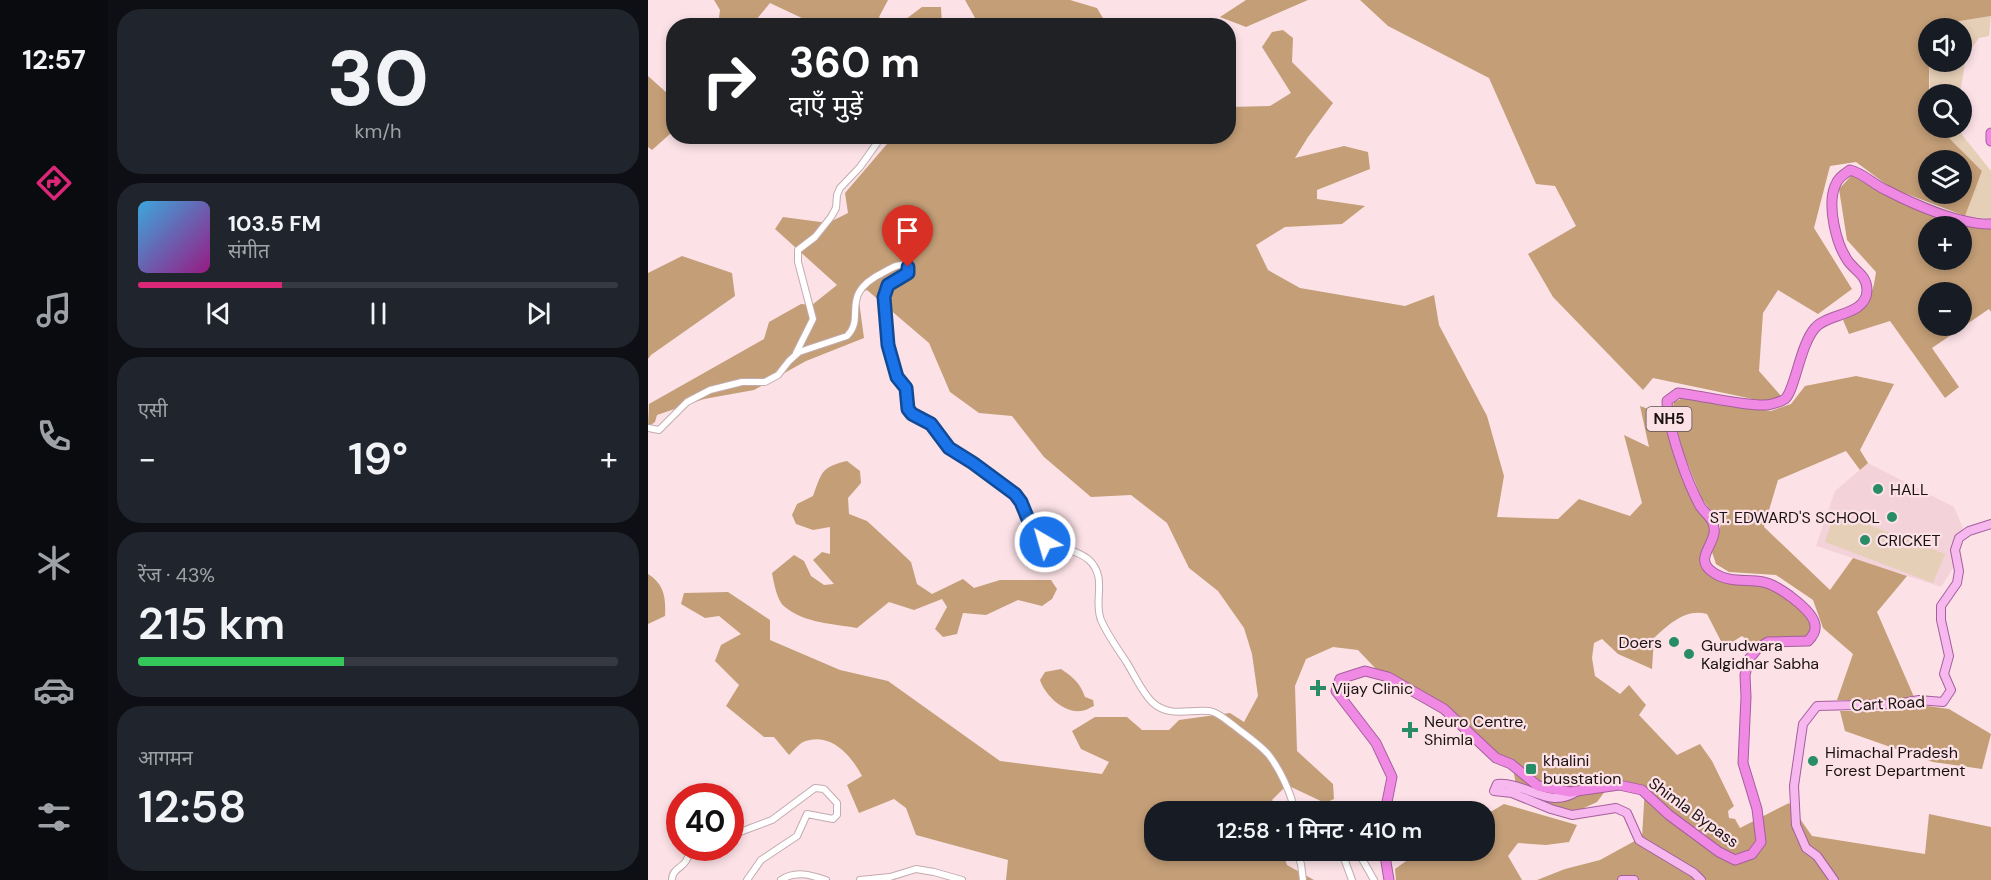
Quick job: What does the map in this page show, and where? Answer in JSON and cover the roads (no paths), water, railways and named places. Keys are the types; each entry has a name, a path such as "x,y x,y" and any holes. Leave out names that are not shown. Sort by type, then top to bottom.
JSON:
{"highway":[{"path":"1991,133 1991,141"},
{"name":"Shimla Bypass","path":"1387,801 1392,777 1376,743 1336,691 1340,679 1365,671 1388,677 1444,709 1496,758 1511,764 1538,786 1570,792 1619,785 1642,790 1669,815 1719,852 1735,860 1752,854 1761,842 1756,809 1743,763 1745,675 1749,659 1758,648 1768,642 1808,642 1814,634 1815,624 1810,615 1778,587 1764,582 1725,579 1712,572 1704,562 1704,554 1710,547 1715,533 1712,521 1701,507 1676,447 1667,401 1678,393 1754,405 1770,405 1785,399 1790,391 1801,354 1816,326 1852,310 1862,302 1867,293 1866,282 1860,272 1848,261 1835,235 1833,188 1840,177 1850,170 1858,172 1904,199 1934,211 1963,220 1991,224"},
{"path":"1386,861 1389,880"}],"main road":[{"name":"Cart Road","path":"1834,880 1816,856 1806,848 1796,825 1794,786 1803,724 1817,706 1897,705 1919,700 1943,702 1951,690 1944,674 1949,656 1941,620 1941,606 1957,583 1959,571 1955,550 1959,538 1969,531 1991,524"},
{"path":"1579,791 1567,798 1554,798 1532,793 1507,783 1497,784 1494,791 1512,793 1572,815 1616,808 1627,813 1639,840 1694,873 1701,880"},
{"path":"1622,880 1634,880"}],"street":[{"path":"794,356 813,319 798,262 798,250 815,237 831,217 836,208 840,188 860,167 876,144"},
{"path":"648,428 659,430 687,402 710,390 732,384 762,383 771,380 794,356 806,349 847,336 852,330 855,299 861,288 872,278 894,267 900,265 908,267 908,273 888,285 884,297 888,345 897,377 906,388 910,412 931,424 949,448 1015,494 1021,502 1034,534 1039,539 1083,556 1092,563 1097,570 1101,584 1098,602 1101,621 1153,702 1168,710 1188,713 1208,711 1225,719 1271,758 1293,801"},
{"path":"744,830 772,820 815,788 824,789 837,803 837,815 833,819 807,814 797,836 761,860 747,880"},
{"path":"672,880 674,871 686,861"},
{"path":"1300,861 1303,880"},
{"path":"1345,861 1352,880"},
{"path":"1363,861 1374,880"},
{"path":"860,880 890,877 916,869 962,880"},
{"path":"782,880 790,874 799,874 826,880"}],"place":[{"name":"HALL","path":"1878,489"},
{"name":"ST. EDWARD'S SCHOOL","path":"1892,517"},
{"name":"CRICKET","path":"1865,540"},
{"name":"Doers","path":"1674,642"},
{"name":"Gurudwara Kalgidhar Sabha","path":"1689,654"},
{"name":"Vijay Clinic","path":"1318,688"},
{"name":"Neuro Centre, Shimla","path":"1410,730"},
{"name":"Himachal Pradesh Forest Department","path":"1813,761"},
{"name":"khalini busstation","path":"1531,769"}]}
